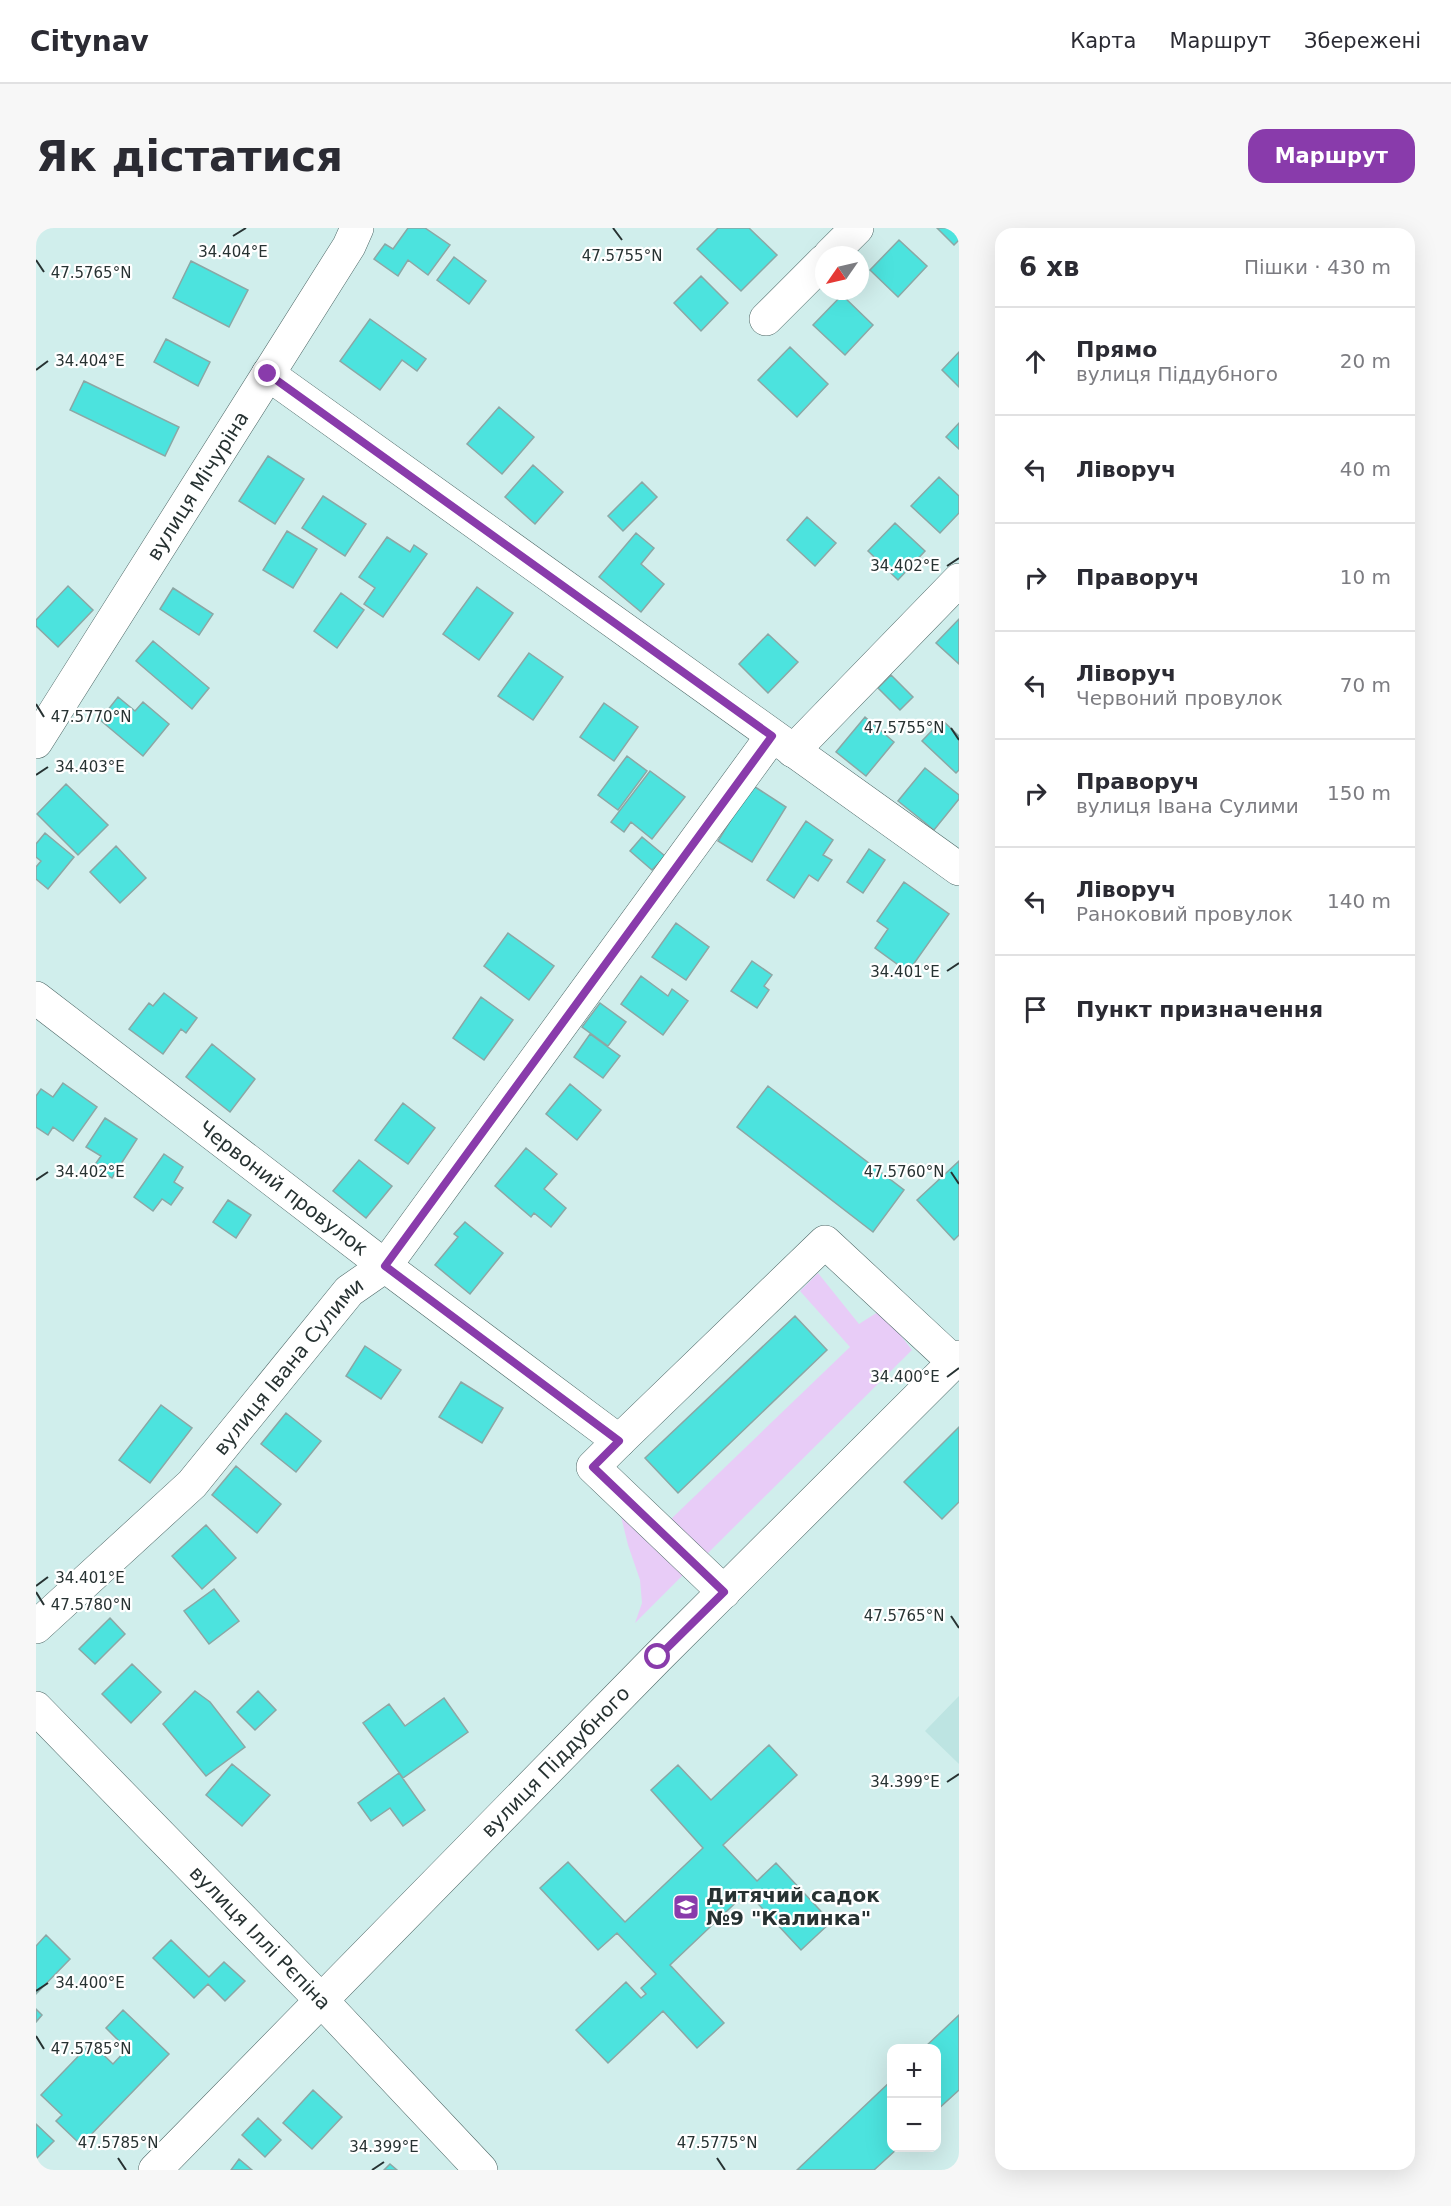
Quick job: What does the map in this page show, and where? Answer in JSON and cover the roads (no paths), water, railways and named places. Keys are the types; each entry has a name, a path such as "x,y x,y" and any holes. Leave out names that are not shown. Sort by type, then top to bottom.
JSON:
{"street":[{"name":"вулиця Мічуріна","path":"36,742 349,246 357,228"},
{"path":"839,246 857,228"},
{"path":"766,319 815,270"},
{"path":"268,374 959,869"},
{"name":"вулиця Івана Сулими","path":"36,1628 192,1484 349,1291 385,1266 782,744 959,580"},
{"name":"Червоний провулок","path":"36,998 385,1266 619,1441"},
{"path":"724,1592 593,1467 825,1242 956,1359"},
{"name":"вулиця Піддубного","path":"155,2170 956,1359"},
{"name":"вулиця Іллі Рєпіна","path":"36,1708 322,2001 481,2170"}],"place":[{"name":"Дитячий садок №9 \"Калинка\"","path":"686,1907"}]}
